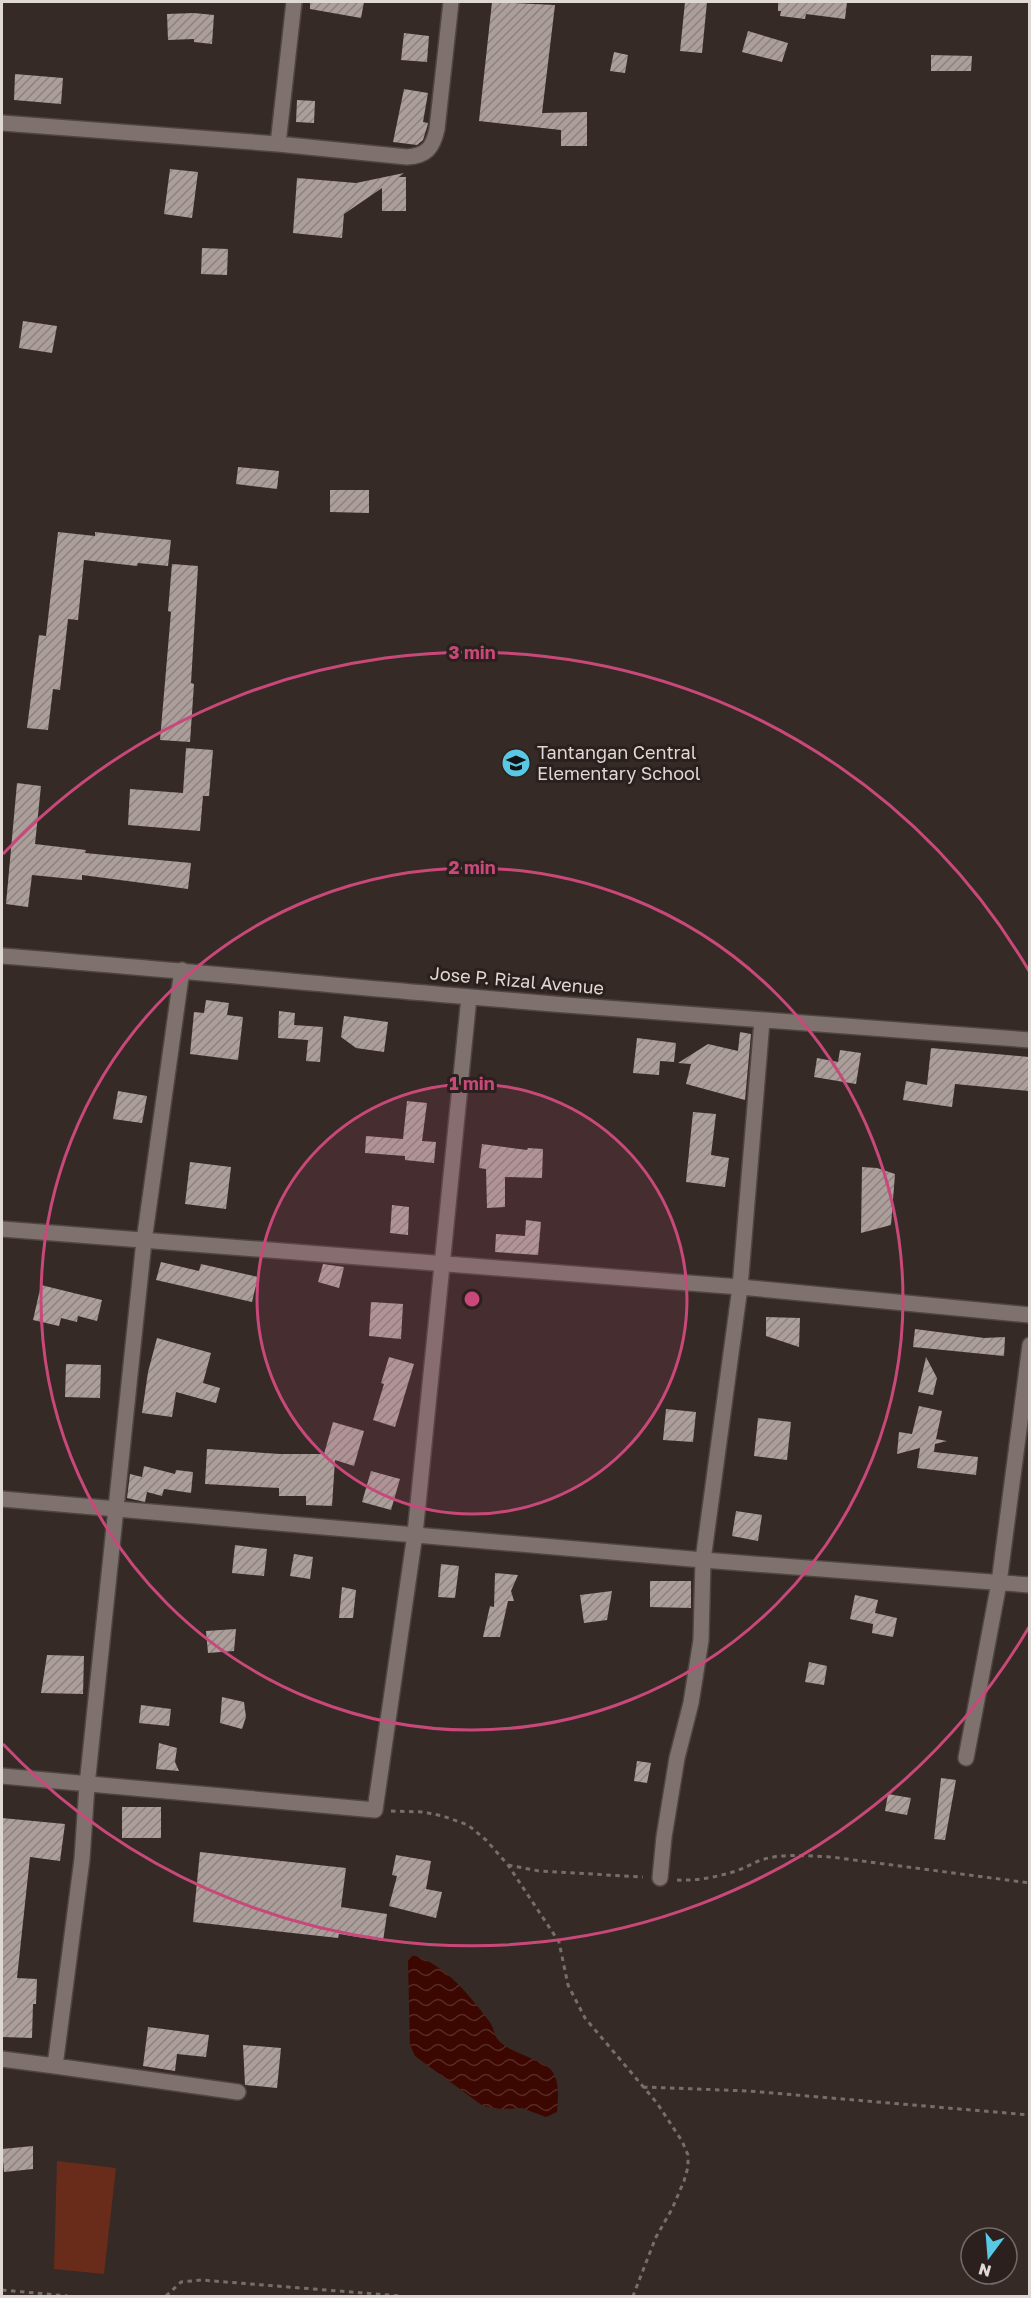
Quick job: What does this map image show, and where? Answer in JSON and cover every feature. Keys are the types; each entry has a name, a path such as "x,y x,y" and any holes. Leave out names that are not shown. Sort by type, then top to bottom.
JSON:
{"street":[{"path":"278,144 294,2"},
{"path":"2,123 278,144 406,157 420,156 429,151 435,141 451,2"},
{"name":"Jose P. Rizal Avenue","path":"2,956 182,970 468,997 1029,1040"},
{"path":"55,2066 82,1859 87,1785 144,1241 182,970"},
{"path":"2,1776 375,1810 415,1534 468,997"},
{"path":"660,1878 677,1758 691,1703 701,1640 703,1560 740,1287 762,1021"},
{"path":"2,1229 740,1287 1029,1315"},
{"path":"966,1758 999,1583 1029,1345"},
{"path":"2,1499 703,1560 1029,1585"},
{"path":"2,2060 238,2092"}],"path":[{"path":"375,1810 423,1812 443,1816 468,1825 486,1840 508,1865 559,1942 568,1985 580,2010 600,2038 657,2103 682,2141 688,2155 688,2167 679,2194 656,2237 633,2296"},
{"path":"508,1865 539,1871 679,1881 711,1878 762,1860 783,1856 804,1856 831,1857 1029,1883"},
{"path":"643,2087 749,2091 1029,2115"},
{"path":"166,2296 181,2282 201,2280 400,2296"},
{"path":"2,2290 68,2296"}],"shaded area":[{"path":"57,2161 116,2168 104,2274 54,2269"}],"water":[{"path":"413,1955 436,1966 456,1982 489,2021 499,2041 552,2071 557,2085 557,2112 546,2117 522,2108 501,2109 483,2106 415,2056 410,2045 408,1961"}],"building":[{"path":"310,2 364,2 361,18 310,9"},
{"path":"492,2 555,5 542,113 587,112 587,146 561,146 561,130 479,121"},
{"path":"685,2 707,2 702,53 680,51"},
{"path":"778,2 847,2 845,19 806,14 805,19 780,16"},
{"path":"167,14 214,15 212,44 194,42 194,39 168,40"},
{"path":"748,31 788,43 782,62 742,52"},
{"path":"404,33 429,36 427,62 401,60"},
{"path":"614,52 628,55 625,73 610,71"},
{"path":"931,55 972,56 971,71 931,71"},
{"path":"15,74 63,78 61,104 14,100"},
{"path":"404,89 428,93 423,122 428,123 423,140 417,145 393,142"},
{"path":"297,100 315,101 314,123 296,122"},
{"path":"170,169 198,172 192,218 164,214"},
{"path":"404,173 399,177 406,177 406,211 382,211 382,188 344,214 342,238 293,233 297,178 356,183"},
{"path":"202,248 228,249 227,275 201,274"},
{"path":"23,321 57,326 52,353 19,348"},
{"path":"238,467 279,471 277,489 236,484"},
{"path":"330,490 369,490 369,513 330,512"},
{"path":"58,532 95,536 95,532 171,540 168,566 138,563 137,566 84,560 78,620 68,619 60,690 53,689 48,730 27,728 39,635 46,636"},
{"path":"172,564 198,566 190,742 160,740 171,612 168,611"},
{"path":"186,748 213,750 209,796 203,796 200,831 128,825 130,789 183,793"},
{"path":"17,783 41,786 35,844 86,850 85,853 191,863 188,889 82,875 82,880 32,875 28,907 6,904"},
{"path":"206,1000 229,1003 227,1015 243,1017 238,1060 190,1054 194,1012 204,1013"},
{"path":"279,1011 295,1013 294,1025 323,1027 320,1062 306,1061 308,1040 278,1038"},
{"path":"344,1016 388,1022 384,1052 356,1048 341,1037"},
{"path":"740,1032 751,1034 745,1100 686,1084 691,1064 678,1063 708,1044 738,1051"},
{"path":"637,1038 676,1043 674,1062 660,1061 659,1075 633,1073"},
{"path":"931,1048 1029,1057 1029,1091 955,1084 952,1107 903,1100 906,1081 927,1085"},
{"path":"840,1050 861,1053 856,1084 814,1077 817,1058 838,1062"},
{"path":"118,1091 147,1096 142,1123 113,1119"},
{"path":"407,1101 427,1103 422,1141 436,1142 434,1163 405,1160 405,1156 365,1153 366,1136 403,1139"},
{"path":"693,1112 716,1114 711,1155 729,1158 725,1187 686,1182"},
{"path":"482,1144 527,1150 528,1148 543,1149 542,1178 505,1177 505,1207 487,1208 486,1169 479,1168"},
{"path":"190,1162 231,1167 226,1209 185,1204"},
{"path":"862,1167 877,1168 895,1174 891,1225 861,1233"},
{"path":"392,1205 409,1207 408,1235 390,1233"},
{"path":"526,1220 541,1222 538,1255 495,1252 496,1234 525,1236"},
{"path":"161,1262 199,1271 201,1264 258,1277 252,1302 156,1280"},
{"path":"323,1264 344,1267 339,1288 318,1282"},
{"path":"41,1285 102,1300 97,1321 78,1316 77,1322 61,1318 59,1326 33,1320"},
{"path":"371,1302 403,1304 401,1339 369,1336"},
{"path":"766,1317 800,1318 799,1347 766,1336"},
{"path":"915,1329 984,1338 1005,1337 1004,1356 913,1347"},
{"path":"157,1338 211,1353 203,1383 220,1388 216,1403 176,1392 172,1417 142,1413 148,1372"},
{"path":"389,1357 414,1364 395,1427 373,1420 384,1384 381,1383"},
{"path":"926,1357 937,1378 933,1395 918,1392"},
{"path":"66,1364 101,1365 100,1398 65,1397"},
{"path":"919,1406 942,1411 936,1439 947,1441 935,1444 934,1452 978,1457 976,1475 917,1468 920,1448 897,1454 899,1432 912,1434"},
{"path":"666,1409 696,1412 693,1442 663,1440"},
{"path":"758,1418 791,1422 787,1460 754,1456"},
{"path":"333,1422 364,1431 354,1466 335,1460 332,1506 306,1505 306,1496 279,1496 279,1488 205,1484 207,1449 280,1454 324,1454"},
{"path":"144,1466 175,1474 176,1470 193,1472 191,1493 164,1489 162,1496 147,1492 145,1502 127,1498 130,1474 142,1477"},
{"path":"371,1471 400,1479 391,1510 362,1502"},
{"path":"736,1511 762,1515 758,1541 732,1536"},
{"path":"235,1545 267,1549 264,1576 232,1573"},
{"path":"294,1554 313,1557 310,1579 290,1576"},
{"path":"441,1564 459,1566 455,1598 438,1597"},
{"path":"495,1573 518,1575 511,1591 514,1601 508,1601 500,1637 483,1637 490,1606 494,1607"},
{"path":"650,1581 691,1581 691,1608 650,1607"},
{"path":"342,1587 356,1590 353,1618 339,1618"},
{"path":"612,1591 607,1620 584,1623 580,1595"},
{"path":"855,1595 878,1600 875,1613 897,1618 893,1637 872,1633 874,1617 873,1624 850,1619"},
{"path":"236,1629 234,1651 208,1653 206,1631"},
{"path":"47,1655 84,1656 83,1694 41,1693"},
{"path":"809,1662 827,1666 824,1685 805,1682"},
{"path":"222,1697 244,1702 246,1717 242,1729 220,1723"},
{"path":"141,1705 171,1709 169,1726 139,1723"},
{"path":"159,1743 177,1748 175,1762 179,1771 156,1769"},
{"path":"637,1761 651,1763 647,1783 634,1781"},
{"path":"941,1778 956,1780 945,1840 934,1839"},
{"path":"888,1794 911,1798 907,1815 885,1811"},
{"path":"122,1807 161,1807 161,1838 122,1838"},
{"path":"2,1818 65,1824 60,1861 30,1857 17,1978 37,1979 36,2004 33,2004 32,2038 2,2037"},
{"path":"200,1852 346,1868 341,1907 387,1914 383,1941 339,1934 338,1938 193,1922"},
{"path":"396,1855 431,1861 426,1889 442,1892 436,1918 389,1906 397,1876 392,1875"},
{"path":"148,2027 209,2035 206,2057 177,2054 175,2071 143,2066"},
{"path":"243,2045 281,2048 277,2088 245,2085"},
{"path":"33,2146 33,2169 4,2172 2,2149"}],"place":[{"name":"Tantangan Central Elementary School","path":"516,763"}]}
